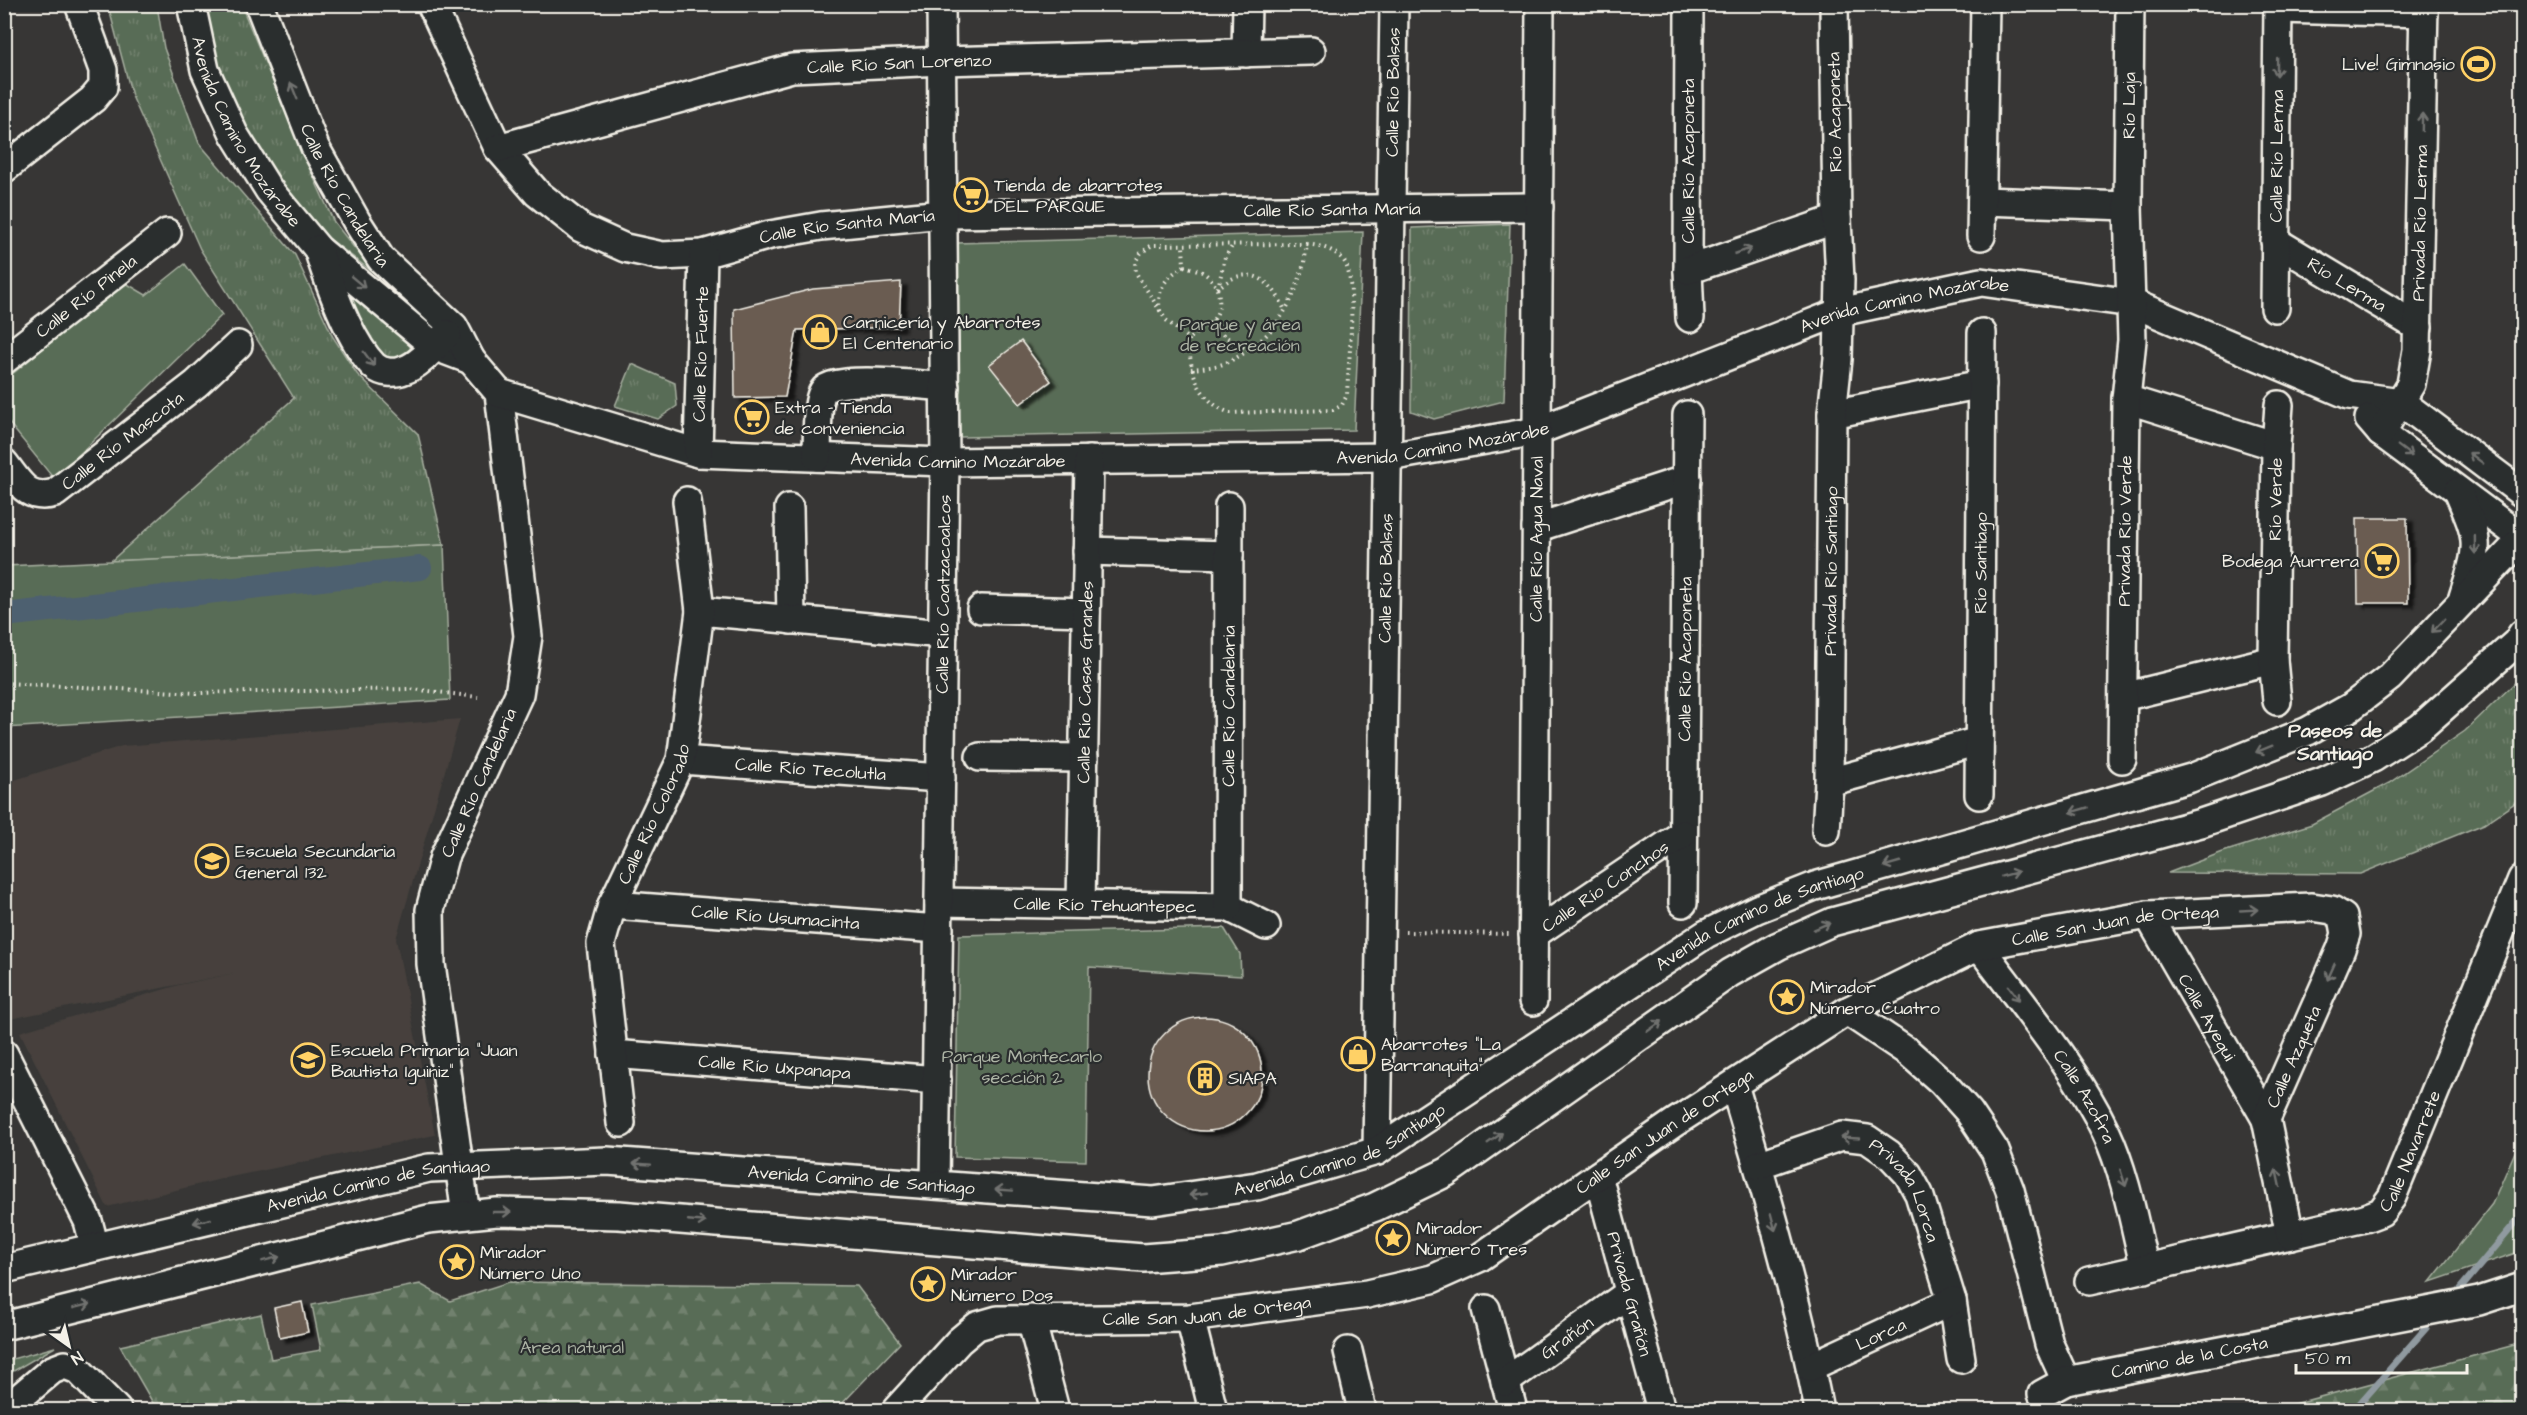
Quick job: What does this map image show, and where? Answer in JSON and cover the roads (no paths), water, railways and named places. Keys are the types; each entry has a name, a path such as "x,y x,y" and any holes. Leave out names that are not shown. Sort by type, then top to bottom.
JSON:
{"street":[{"path":"4,169 93,99 103,87 103,70 79,4"},
{"name":"Avenida Camino Mozárabe","path":"191,4 205,70 234,134 269,190 318,249 434,346"},
{"name":"Calle Río Candelaria","path":"259,4 315,147 357,222 381,260 454,327 471,360 499,393 528,636 519,694 444,857 430,910 431,964 466,1215"},
{"name":"Calle Río Coatzacoalcos","path":"935,1185 945,462 941,4"},
{"path":"1246,53 1247,4"},
{"name":"Calle Río Balsas","path":"1377,1151 1394,4"},
{"name":"Calle Río Agua Naval","path":"1533,1001 1540,4"},
{"name":"Calle Río Acaponeta","path":"1689,4 1688,270 1690,318"},
{"name":"Río Acaponeta","path":"1834,4 1840,312"},
{"path":"1981,236 1985,4"},
{"name":"Río Laja","path":"2130,4 2128,206 2132,303"},
{"name":"Calle Río Santa María","path":"432,5 498,148 537,193 580,228 634,250 662,256 703,255 770,235 821,226 943,214 1539,207"},
{"path":"2278,7 2424,9"},
{"name":"Calle Río Lerma","path":"2275,308 2278,7"},
{"name":"Privada Río Lerma","path":"2381,433 2411,384 2418,350 2424,9"},
{"name":"Calle Río San Lorenzo","path":"498,148 792,68 942,61 1311,51"},
{"path":"1982,201 2128,206"},
{"path":"1688,270 1837,219"},
{"name":"Calle Río Pinela","path":"4,360 167,233"},
{"name":"Río Lerma","path":"2275,241 2418,327"},
{"name":"Avenida Camino Mozárabe","path":"318,249 331,290 345,319 375,367 389,373 405,370 454,327"},
{"name":"Calle Río Fuerte","path":"698,453 703,255"},
{"name":"Avenida Camino Mozárabe","path":"499,393 698,453 945,462 1389,457 1537,431 1840,312 1981,282 2132,303 2349,395 2401,402 2523,493"},
{"name":"Privada Río Verde","path":"2122,759 2126,399 2132,340 2132,303"},
{"name":"Privada Río Santiago","path":"1826,831 1829,782 1832,414 1840,312"},
{"name":"Río Santiago","path":"1979,795 1982,333"},
{"name":"Calle Río Mascota","path":"4,463 29,493 42,497 55,493 196,384 238,345"},
{"name":"Calle Río Candelaria","path":"434,346 471,360"},
{"path":"817,457 819,398 825,388 837,383 903,382 945,387"},
{"path":"1832,414 1982,384"},
{"name":"Avenida Camino Mozárabe","path":"2349,395 2381,433 2523,539"},
{"name":"Río Verde","path":"2126,399 2276,446"},
{"name":"Río Verde","path":"2277,701 2273,660 2276,446 2279,405"},
{"name":"Calle Río Acaponeta","path":"1683,903 1687,415"},
{"name":"Calle Río Casas Grandes","path":"1081,904 1089,460"},
{"path":"1536,528 1687,479"},
{"path":"2457,490 2474,528 2477,545 2475,561 2460,603"},
{"name":"Calle Río Colorado","path":"621,1123 601,944 612,905 681,760 700,611 687,501"},
{"name":"Calle Río Candelaria","path":"1227,907 1229,506"},
{"path":"789,508 790,620"},
{"name":"Avenida Camino de Santiago","path":"4,1269 429,1168 608,1161 1153,1201 1257,1186 1377,1151 1707,934 1757,909 1815,886 2191,778 2308,731 2351,707 2390,677 2523,539"},
{"path":"1087,551 1229,555"},
{"path":"981,609 1086,612"},
{"path":"700,611 943,634"},
{"name":"Avenida Camino de Santiago","path":"4,1326 428,1219 497,1212 619,1215 1143,1258 1222,1252 1299,1235 1375,1207 1448,1172 1730,973 1778,946 1832,922 2201,822 2322,782 2373,758 2420,728 2521,638"},
{"path":"2123,697 2273,660"},
{"path":"1829,782 1979,741"},
{"path":"980,757 1083,758"},
{"name":"Calle Río Tecolutla","path":"681,760 941,778"},
{"name":"Calle Río Conchos","path":"1533,935 1683,834"},
{"name":"Calle Navarrete","path":"2089,1281 2365,1218 2381,1212 2392,1197 2523,879"},
{"name":"Calle Río Tehuantepec","path":"939,902 1227,907 1266,926"},
{"name":"Calle Río Usumacinta","path":"612,905 939,929"},
{"name":"Calle San Juan de Ortega","path":"896,1410 959,1341 976,1326 998,1320 1190,1318 1367,1294 1432,1279 1479,1258 1674,1123 1847,1011 1980,946 2148,915 2312,907 2332,910 2343,917"},
{"name":"Calle Ayequi","path":"2148,915 2266,1119"},
{"name":"Calle Azqueta","path":"2290,1235 2266,1119 2342,949 2346,934 2343,917"},
{"name":"Calle Azofra","path":"1980,946 2080,1083 2107,1134 2124,1180 2145,1269"},
{"path":"1847,1011 1908,1052 1942,1082 1969,1112 1995,1151 2010,1190 2049,1344 2066,1381"},
{"path":"4,1054 88,1221 95,1247"},
{"name":"Calle Río Uxpanapa","path":"613,1054 937,1080"},
{"path":"1734,1085 1758,1165 1810,1368 1818,1410"},
{"name":"Privada Lorca","path":"1758,1165 1842,1136 1868,1139 1889,1154 1908,1174 1919,1194 1952,1300 1961,1359"},
{"name":"Privada Grañón","path":"1598,1176 1661,1410"},
{"name":"Camino de la Costa","path":"2042,1395 2066,1381 2479,1302 2523,1287"},
{"name":"Grañón","path":"1505,1382 1629,1293"},
{"name":"Lorca","path":"1810,1368 1952,1300"},
{"path":"1486,1309 1513,1410"},
{"path":"1190,1318 1213,1410"},
{"path":"1031,1319 1055,1410"},
{"path":"1348,1351 1354,1409"},
{"path":"5,1410 52,1370 65,1365 78,1370 117,1410"}],"waterway":[{"path":"4,615 420,568"},
{"path":"2460,1289 2522,1215"},
{"path":"2354,1410 2426,1328"}],"place":[{"name":"Live! Gimnasio","path":"2478,64"},
{"name":"Tienda de abarrotes DEL PARQUE","path":"971,195"},
{"name":"Carnicería y Abarrotes El Centenario","path":"820,332"},
{"name":"Extra - Tienda de conveniencia","path":"752,417"},
{"name":"Bodega Aurrera","path":"2382,561"},
{"name":"Escuela Secundaria General 132","path":"212,861"},
{"name":"Mirador Número Cuatro","path":"1787,997"},
{"name":"Abarrotes \"La Barranquita\"","path":"1358,1054"},
{"name":"Escuela Primaria \"Juan Bautista Iguiniz\"","path":"308,1060"},
{"name":"SIAPA","path":"1205,1078"},
{"name":"Mirador Número Tres","path":"1393,1238"},
{"name":"Mirador Número Uno","path":"457,1262"},
{"name":"Mirador Número Dos","path":"928,1284"}],"district":[{"name":"Paseos de Santiago","path":"2335,742"}],"park label":[{"name":"Parque y área de recreación","path":"1240,334"},
{"name":"Parque Montecarlo sección 2","path":"1022,1066"},
{"name":"Área natural","path":"572,1347"}]}
